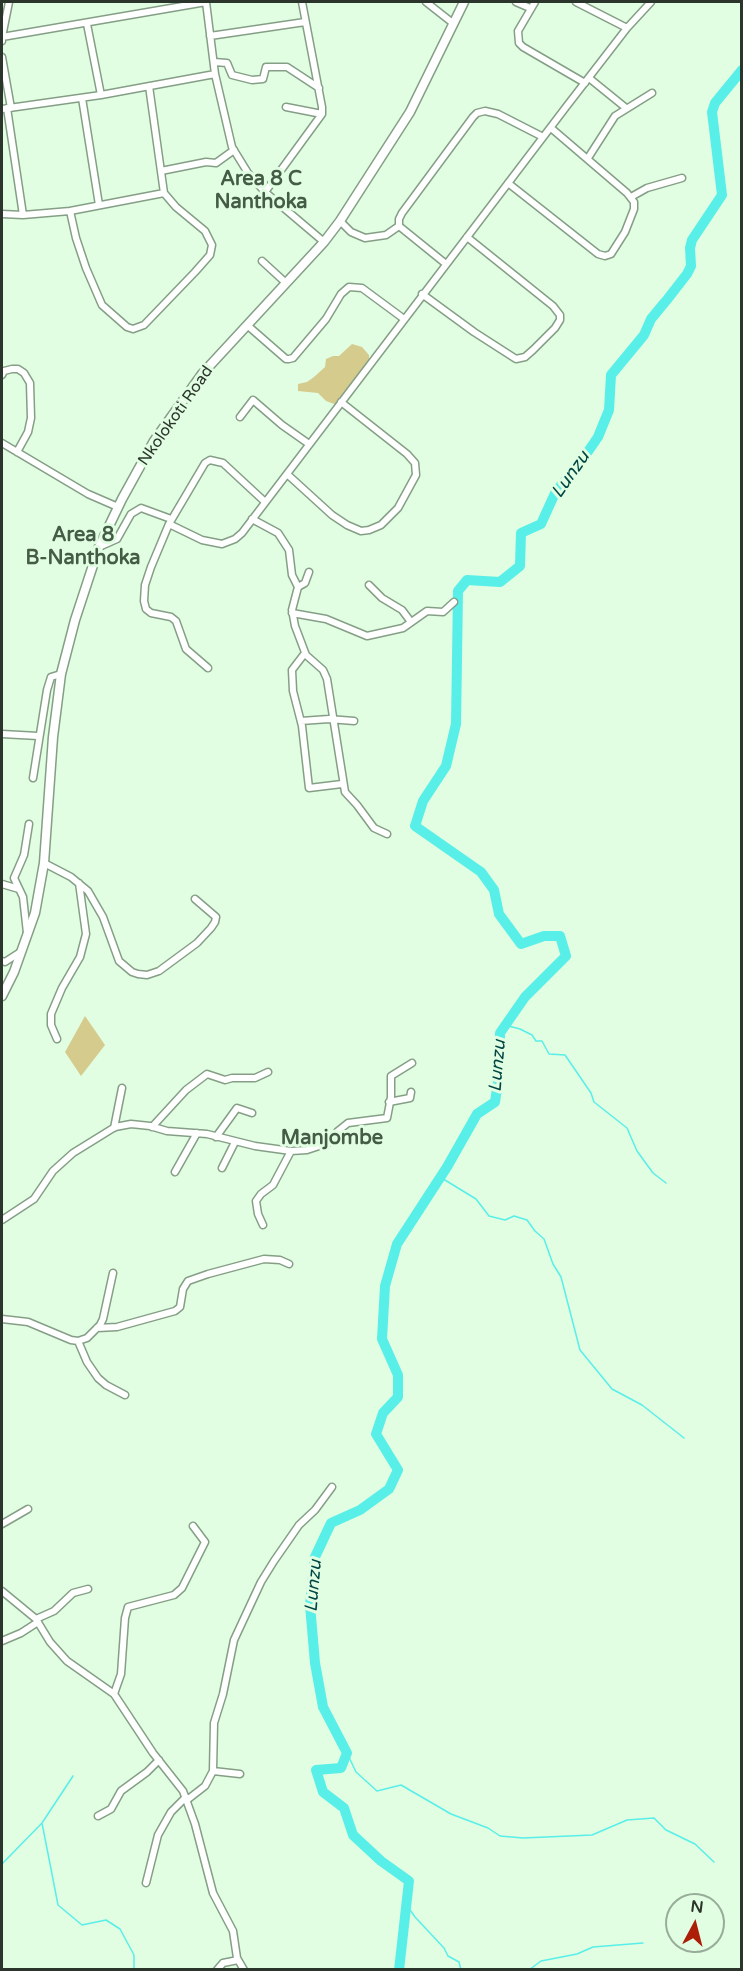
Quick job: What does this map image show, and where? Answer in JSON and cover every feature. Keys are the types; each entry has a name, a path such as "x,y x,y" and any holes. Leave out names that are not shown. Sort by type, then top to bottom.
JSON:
{"main road":[{"name":"Nkolokoti Road","path":"2,996 35,914 44,863 53,737 61,674 80,601 99,547 154,441 202,374 324,242 340,221 410,112 464,2"}],"street":[{"path":"9,2 2,38 206,2 215,74 234,150 248,173 265,192 324,242"},
{"path":"265,192 322,114 302,2"},
{"path":"426,2 454,24"},
{"path":"516,2 530,8"},
{"path":"535,2 518,31 519,43 587,81 626,108"},
{"path":"576,2 627,28"},
{"path":"99,547 117,539 131,514 141,508 202,540 222,544 235,539 627,28 651,2"},
{"path":"210,36 305,22"},
{"path":"87,24 101,95"},
{"path":"2,57 6,108 23,215"},
{"path":"214,62 227,63 231,75 252,80 263,79 267,67 287,67 319,88"},
{"path":"6,108 101,95 215,74"},
{"path":"70,211 86,268 102,306 127,327 139,328 195,272 212,250 205,231 176,207 164,193 149,86"},
{"path":"588,158 610,122 626,108 652,93"},
{"path":"82,98 99,205"},
{"path":"286,107 322,114"},
{"path":"399,226 402,213 477,113 485,111 498,114 543,137"},
{"path":"508,183 598,254 605,256 611,254 625,232 634,209 631,197 551,128"},
{"path":"161,171 206,162 216,163 234,150"},
{"path":"631,197 647,188 682,178"},
{"path":"2,214 23,215 70,211 164,193"},
{"path":"340,221 351,232 365,238 386,235 399,226"},
{"path":"399,226 446,264"},
{"path":"422,294 516,359 525,357 555,328 560,315 553,306 467,237"},
{"path":"262,261 286,283"},
{"path":"247,325 286,359 290,359 326,319 341,294 349,287 362,288 379,298 404,319"},
{"path":"2,375 4,371 18,369 30,382 31,418 28,432 18,452"},
{"path":"240,417 253,400 309,444"},
{"path":"287,474 332,515 362,531 381,525 398,507 416,475 415,463 407,454 341,402"},
{"path":"2,443 88,494 118,507"},
{"path":"208,668 186,649 176,621 171,617 151,613 146,609 145,585 170,522 205,463 210,460 223,463 264,501"},
{"path":"252,519 282,537 289,550 292,575 298,587 292,613 305,653 325,673 335,720 342,784 345,792 374,828 387,834"},
{"path":"298,587 306,584 309,572"},
{"path":"369,585 382,598 402,610 411,622"},
{"path":"292,613 333,621 367,636 403,628 426,611 443,612 454,602"},
{"path":"305,653 292,670 293,691 301,721 309,788 342,784"},
{"path":"33,778 38,736 51,677 61,674"},
{"path":"301,721 354,721"},
{"path":"2,734 38,736"},
{"path":"28,936 23,897 14,878 24,855 29,824"},
{"path":"44,863 79,883 88,891 95,901 119,961 132,972 147,975 159,971 197,943 215,922 216,917 195,899"},
{"path":"57,1039 51,1025 51,1014 62,988 80,957 86,934 79,883"},
{"path":"2,885 19,889"},
{"path":"2,961 5,962 22,950"},
{"path":"2,1220 34,1199 53,1171 73,1153 114,1128 131,1124 197,1133 234,1142 291,1151 307,1150 328,1143 338,1131 348,1124 387,1118 392,1076 412,1064"},
{"path":"152,1127 186,1090 207,1074 225,1080 255,1078 268,1072"},
{"path":"114,1128 122,1088"},
{"path":"389,1102 410,1098 411,1092"},
{"path":"216,1137 237,1108 252,1113"},
{"path":"175,1172 197,1133"},
{"path":"222,1168 234,1142"},
{"path":"262,1225 256,1201 273,1185 291,1151"},
{"path":"97,1328 117,1327 175,1311 180,1307 183,1289 188,1281 208,1274 264,1259 280,1260 289,1264"},
{"path":"2,1319 28,1322 78,1341 87,1338 103,1319 113,1273"},
{"path":"78,1341 87,1362 102,1382 125,1395"},
{"path":"147,1883 158,1835 175,1807 205,1786 213,1771 214,1723 223,1694 234,1640 261,1582 299,1525 315,1510 332,1487"},
{"path":"2,1524 28,1509"},
{"path":"114,1694 122,1674 125,1618 128,1607 174,1595 183,1588 206,1542 193,1526"},
{"path":"2,1641 21,1634 54,1611 73,1593 88,1589"},
{"path":"2,1591 37,1621 67,1661 114,1694 187,1799 213,1893 234,1935 238,1960 244,1970"},
{"path":"98,1816 111,1809 121,1791 159,1760"},
{"path":"213,1771 240,1774"},
{"path":"217,1970 223,1963 238,1960"}],"shaded area":[{"path":"352,344 362,347 369,355 369,362 337,405 326,401 318,393 298,391 298,384 314,377 325,367 326,359 339,356"},
{"path":"85,1016 105,1045 81,1076 65,1052"}],"waterway":[{"name":"Lunzu","path":"666,301 687,274 691,266 692,240 722,195 712,112 715,103 742,70"},
{"name":"Lunzu","path":"399,1970 409,1881 381,1861 353,1835 344,1808 323,1792 316,1770 341,1768 347,1753 323,1707 315,1663 310,1605 315,1557 331,1523 360,1510 389,1489 398,1470 376,1434 383,1413 398,1397 398,1375 382,1339 385,1286 397,1244 447,1167 477,1114 495,1102 499,1075 500,1033 525,997 566,956 560,936 544,936 521,944 499,914 494,890 481,872 415,826 423,801 446,766 456,724 458,591 467,580 500,582 520,566 521,533 541,524 556,491 578,466 598,437 609,410 611,375 644,335 651,319 665,302"},
{"path":"505,1025 532,1035 536,1041 542,1041 549,1054 565,1055 591,1093 594,1102 627,1128 637,1151 653,1173 666,1183"},
{"path":"440,1177 476,1199 489,1216 505,1220 514,1216 527,1220 544,1239 553,1264 561,1277 580,1350 612,1389 642,1405 684,1438"},
{"path":"347,1753 356,1772 377,1791 401,1785 451,1814 488,1828 500,1836 523,1838 592,1835 627,1820 654,1818 666,1830 695,1844 714,1862"},
{"path":"2,1864 42,1823 73,1776"},
{"path":"42,1823 58,1905 82,1925 106,1920 120,1929 134,1955 134,1970"},
{"path":"406,1904 444,1948 448,1956 459,1962 461,1970"},
{"path":"529,1970 541,1961 577,1954 593,1947 643,1943"}],"district":[{"name":"Area 8 C Nanthoka","path":"261,192"},
{"name":"Area 8 B-Nanthoka","path":"83,548"},
{"name":"Manjombe","path":"332,1139"}]}
